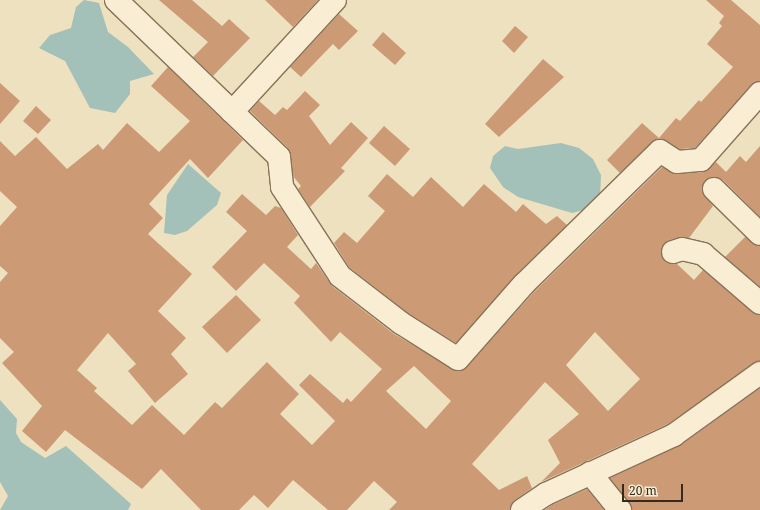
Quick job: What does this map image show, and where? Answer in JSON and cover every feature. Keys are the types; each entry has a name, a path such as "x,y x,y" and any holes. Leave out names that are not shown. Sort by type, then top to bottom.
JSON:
{"street":[{"path":"116,0 279,157 282,187 340,276 401,323 458,358 524,284 660,152 677,162 701,160 760,93"},
{"path":"232,112 335,0"},
{"path":"714,189 760,234"},
{"path":"673,252 682,249 703,254 760,303"},
{"path":"522,510 546,494 674,435 760,374"},
{"path":"590,473 620,510"}],"water":[{"path":"84,0 99,3 108,32 128,47 154,74 130,81 130,94 115,113 90,108 65,61 39,48 50,35 71,28 76,7"},
{"path":"561,143 579,148 593,159 601,175 600,199 584,210 572,213 518,197 503,187 490,168 493,156 505,146 518,149"},
{"path":"188,164 221,193 217,205 187,231 175,235 164,233 167,195"},
{"path":"0,400 17,419 16,433 21,442 45,458 66,446 131,504 128,510 0,510 8,496 0,482"}],"building":[{"path":"159,0 192,0 222,26 229,19 250,38 213,76 193,57 208,42"},
{"path":"265,0 318,0 293,27"},
{"path":"706,0 731,0 760,25 760,81 751,85 695,148 680,149 656,139 620,173 607,160 642,123 659,138 676,118 680,121 699,100 701,102 733,67 707,44 722,26 719,23 724,16"},
{"path":"339,14 358,31 339,50 333,44 301,77 290,67"},
{"path":"515,26 528,37 514,53 502,41"},
{"path":"383,32 406,53 395,65 372,45"},
{"path":"543,59 564,77 499,137 485,124"},
{"path":"168,67 243,140 208,178 190,159 149,204 163,218 148,234 192,274 158,311 186,338 171,354 188,374 155,403 128,371 136,364 108,333 77,370 97,388 94,391 132,425 152,405 184,435 215,402 222,408 267,362 299,394 280,414 312,445 335,421 299,385 310,374 343,403 347,398 351,402 382,369 340,332 331,342 294,303 300,296 264,263 236,291 212,267 247,231 226,212 242,194 266,215 275,206 281,208 298,235 287,247 311,269 316,263 332,286 394,334 457,371 467,367 533,293 662,167 678,174 702,172 716,162 726,172 740,156 746,162 760,146 760,217 723,180 710,177 705,181 702,192 713,206 689,238 669,240 661,250 665,262 677,264 694,280 703,270 752,312 760,315 760,361 668,424 541,482 560,463 548,440 579,414 545,382 472,464 499,490 527,476 532,488 515,500 510,510 389,510 397,502 374,481 347,510 328,510 293,480 268,508 254,495 239,510 201,510 161,469 142,489 65,430 46,452 22,431 42,406 2,363 14,352 0,338 0,282 8,273 0,266 0,226 17,207 0,191 0,141 15,156 36,137 67,169 98,144 103,150 127,123 159,152 190,121 151,86","holes":["595,332 640,379 608,411 566,365","414,366 451,401 426,429 386,391"]},
{"path":"0,83 20,101 0,124"},
{"path":"305,91 320,105 309,116 330,145 351,122 368,138 341,168 345,171 310,207 298,189 301,186 293,176 288,148 250,111 259,101 275,115 283,107 287,110"},
{"path":"36,106 51,120 38,134 23,121"},
{"path":"384,126 410,149 395,166 369,143"},
{"path":"387,174 413,197 431,177 463,207 484,184 516,212 523,204 546,224 557,216 567,225 515,276 456,343 408,313 349,267 334,243 344,232 357,243 385,211 368,196"},
{"path":"745,237 760,246 760,287 725,257"},
{"path":"236,295 261,320 227,353 202,327"},
{"path":"760,388 760,510 632,510 610,478 681,445"},
{"path":"587,489 604,510 545,510 552,505"}]}
